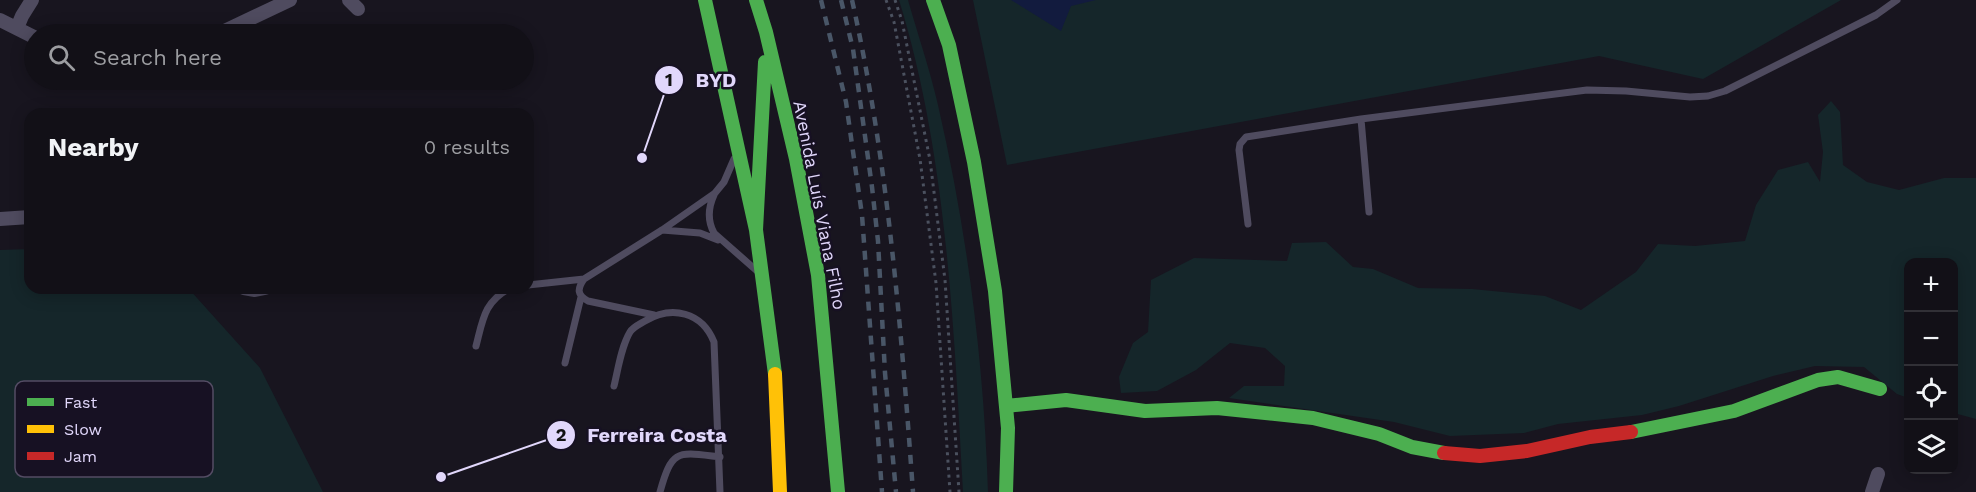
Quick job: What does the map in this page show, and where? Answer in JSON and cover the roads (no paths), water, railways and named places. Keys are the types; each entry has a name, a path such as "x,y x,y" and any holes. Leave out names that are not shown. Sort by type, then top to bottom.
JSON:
{"main road":[{"path":"705,0 739,145 756,230 774,363 780,492"},
{"name":"Avenida Luís Viana Filho","path":"756,0 766,32 796,159 818,275 838,492"},
{"path":"933,0 949,45 974,162 995,291 1008,428 1021,492"},
{"path":"756,230 766,32"},
{"path":"1006,406 1066,399 1145,411 1217,408 1312,418 1379,434 1412,447 1480,456 1527,451 1566,441 1671,425 1734,411 1818,380 1838,377 1880,389"},
{"path":"1006,492 1008,428"}],"street":[{"path":"17,28 32,0"},
{"path":"239,24 290,0"},
{"path":"0,20 24,32"},
{"path":"0,219 24,217"},
{"path":"1872,492 1878,474"}],"lane":[{"path":"1248,224 1239,150 1242,140 1246,137 1587,90 1690,97 1708,96 1725,91 1876,15 1897,0"},
{"path":"1361,120 1369,212"},
{"path":"722,242 711,227 710,205 727,176 739,145"},
{"path":"534,284 584,279 662,230 715,193"},
{"path":"662,230 700,233 722,242 749,262 763,278"},
{"path":"584,279 578,292 588,301 654,315"},
{"path":"476,346 486,309 499,294"},
{"path":"565,363 581,297"},
{"path":"614,386 631,330 654,315 668,311 684,314 697,320 709,330 714,342 720,492"},
{"path":"660,492 668,465 680,454 720,457"},
{"path":"771,492 780,455"}],"water":[{"path":"1011,0 1096,0 1071,6 1061,31"}],"railway":[{"path":"821,0 846,102 862,215 882,492"},
{"path":"841,0 853,49 872,187 896,492"},
{"path":"852,0 875,122 892,244 913,492"}],"place":[{"name":"BYD","path":"642,158"},
{"name":"Ferreira Costa","path":"441,477"}]}
